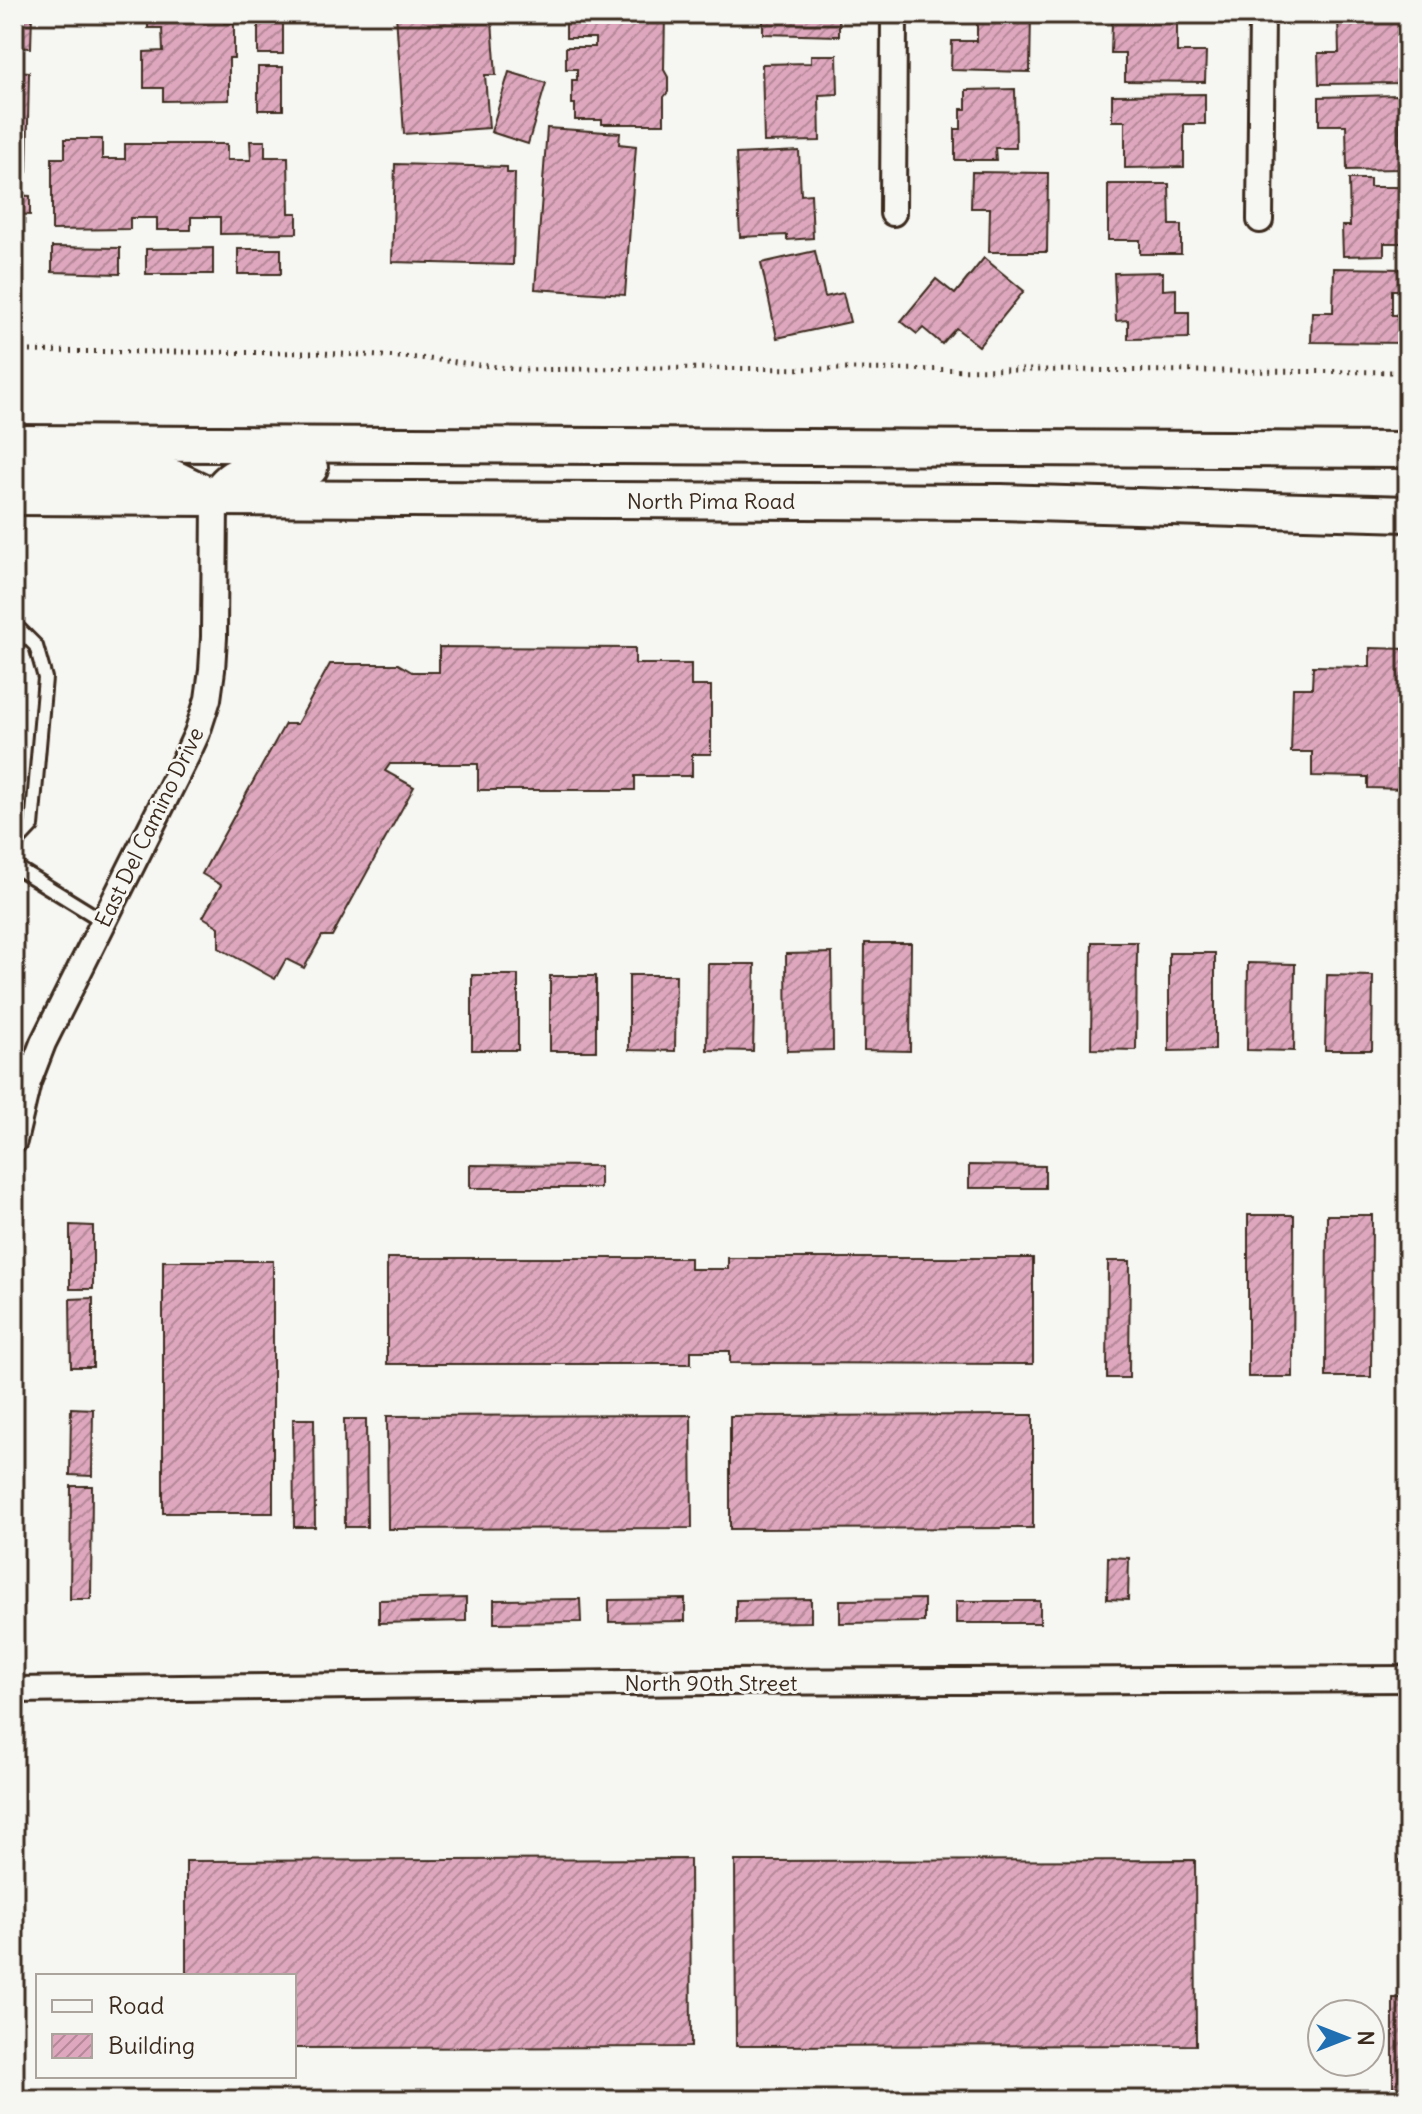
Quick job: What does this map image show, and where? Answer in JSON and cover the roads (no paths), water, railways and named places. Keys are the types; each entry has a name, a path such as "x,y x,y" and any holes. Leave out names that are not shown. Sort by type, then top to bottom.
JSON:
{"main road":[{"path":"14,443 1408,450"},
{"path":"14,468 145,469 174,478 215,497 233,478 267,468 633,469 740,447"},
{"name":"North Pima Road","path":"14,497 1001,502 1408,514"}],"street":[{"path":"893,213 894,14"},
{"path":"1260,220 1262,14"},
{"name":"East Del Camino Drive","path":"14,1141 28,1082 43,1043 186,757 208,699 214,637 215,497"},
{"name":"North 90th Street","path":"14,1690 696,1682 1408,1679"}],"lane":[{"path":"14,630 20,630 36,646 45,678 32,826 14,845"},
{"path":"14,866 103,921"}]}
